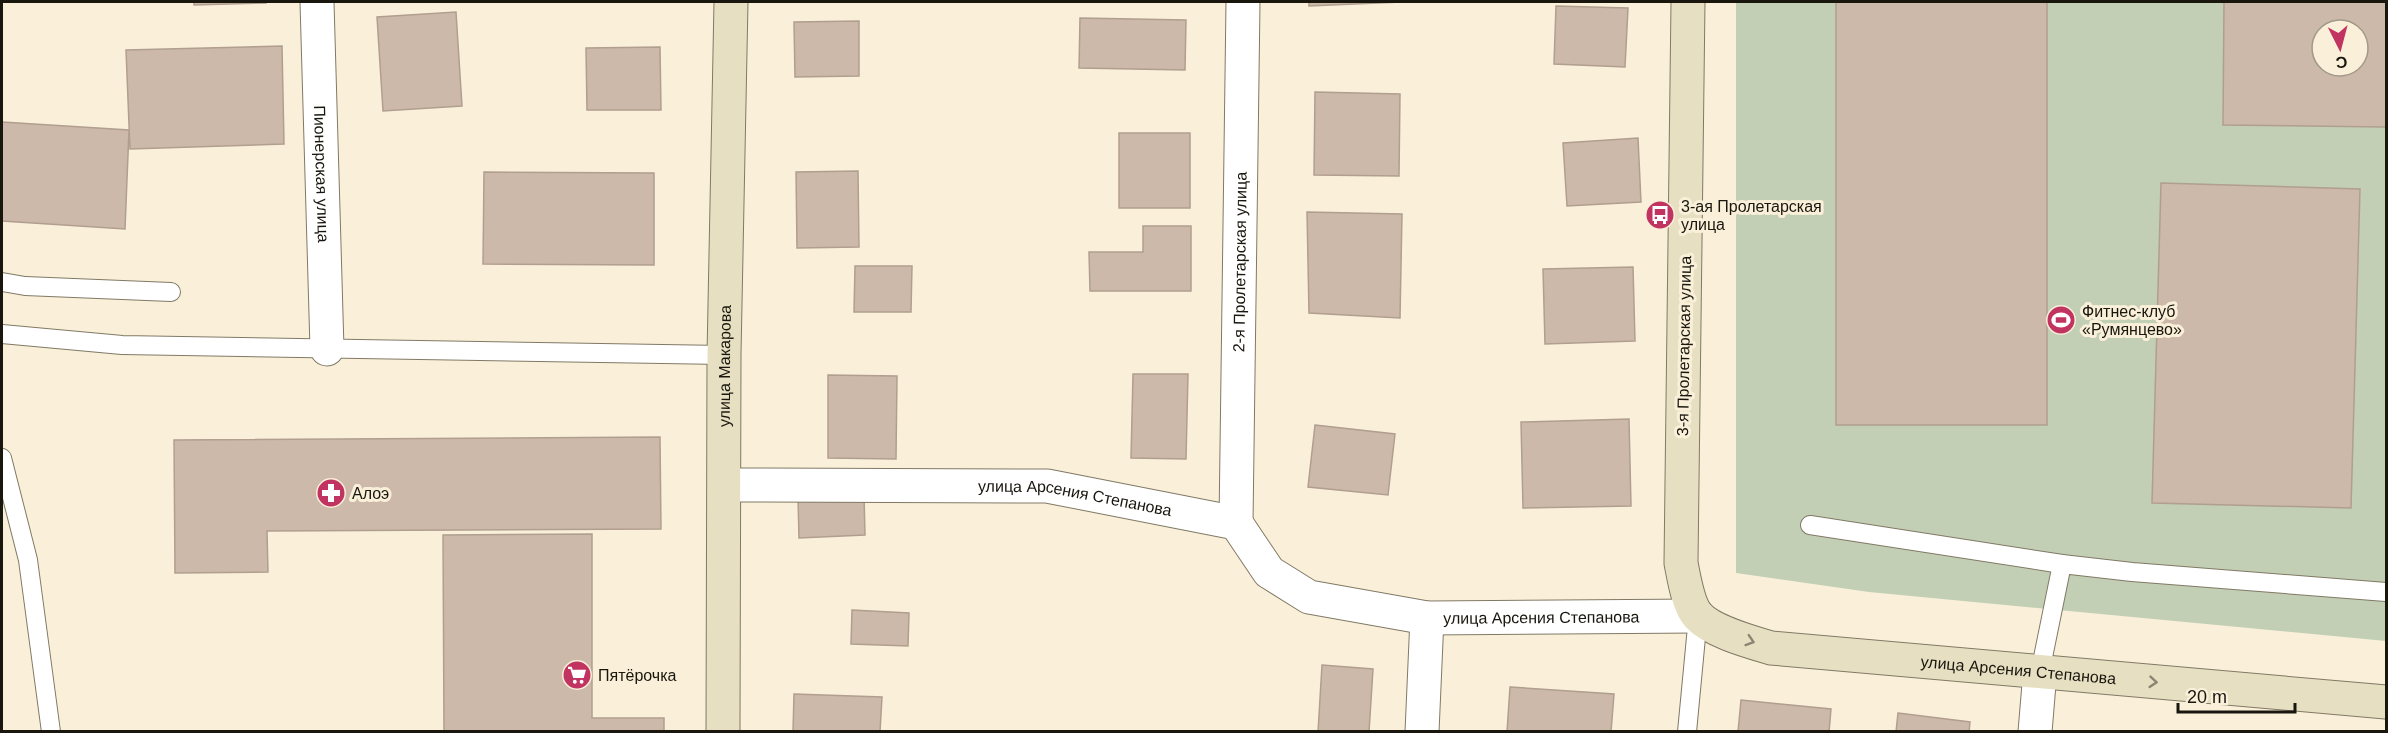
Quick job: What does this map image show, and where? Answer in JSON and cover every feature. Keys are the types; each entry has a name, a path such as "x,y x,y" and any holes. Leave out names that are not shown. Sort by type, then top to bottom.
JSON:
{"street":[{"name":"Пионерская улица","path":"317,2 327,349"},
{"name":"улица Макарова","path":"723,732 724,355 731,2"},
{"name":"2-я Пролетарская улица","path":"1236,523 1243,2"},
{"name":"3-я Пролетарская улица","path":"1688,2 1681,563 1686,588 1698,616"},
{"name":"улица Арсения Степанова","path":"725,485 1047,486 1236,523 1269,572 1309,597 1428,618 1698,616 1725,633 1771,648 2386,702"},
{"path":"1422,732 1428,618"},
{"path":"2035,732 2040,672"}],"lane":[{"path":"2,282 25,286 171,292"},
{"path":"2,334 122,345 724,355"},
{"path":"2,458 28,561 51,732"},
{"path":"1810,525 2062,564 2132,572 2386,592"},
{"path":"2040,672 2062,564"},
{"path":"1687,732 1698,616"}],"green space":[{"name":"Фитнес-клуб «Румянцево»","path":"1736,2 2386,2 2386,641 1869,592 1736,573"}],"building":[{"path":"194,2 266,2 266,3 194,5"},
{"path":"1309,2 1402,2 1309,6"},
{"path":"1836,2 2047,2 2047,425 1836,425"},
{"path":"2224,2 2386,2 2386,127 2223,125"},
{"path":"1556,6 1628,8 1625,67 1554,64"},
{"path":"456,12 462,106 383,111 377,17"},
{"path":"1080,18 1186,20 1185,70 1079,68"},
{"path":"859,21 859,76 795,77 794,22"},
{"path":"282,46 284,144 130,149 126,50"},
{"path":"660,47 661,110 587,110 586,48"},
{"path":"1315,92 1400,94 1399,176 1314,175"},
{"path":"2,122 129,130 125,229 2,221"},
{"path":"1119,133 1190,133 1190,208 1119,208"},
{"path":"1638,138 1641,202 1567,206 1563,143"},
{"path":"858,171 859,247 797,248 796,172"},
{"path":"484,172 654,173 654,265 483,264"},
{"path":"2161,183 2360,189 2351,508 2152,503"},
{"path":"1307,212 1402,214 1400,318 1309,313"},
{"path":"1143,226 1191,226 1191,291 1090,291 1089,252 1143,252"},
{"path":"855,266 912,266 911,312 854,312"},
{"path":"1633,267 1635,341 1545,344 1543,269"},
{"path":"1133,374 1188,374 1186,459 1131,458"},
{"path":"828,375 897,376 896,459 828,458"},
{"path":"1629,419 1631,506 1523,508 1521,422"},
{"path":"1315,425 1395,434 1388,495 1308,487"},
{"path":"660,437 661,529 267,531 268,572 175,573 174,440"},
{"path":"864,495 865,535 799,538 798,498"},
{"path":"592,534 592,718 664,718 664,732 444,732 443,535"},
{"path":"852,610 909,613 908,646 851,644"},
{"path":"1322,665 1373,669 1369,732 1318,732"},
{"path":"1510,687 1614,694 1611,732 1507,732"},
{"path":"794,694 882,697 880,732 793,732"},
{"path":"1741,700 1831,709 1829,732 1738,732"},
{"path":"1898,713 1970,722 1969,732 1896,732"}],"place":[{"name":"3-ая Пролетарская улица","path":"1660,215"},
{"name":"Фитнес-клуб «Румянцево»","path":"2061,320"},
{"name":"Алоэ","path":"331,493"},
{"name":"Пятёрочка","path":"577,675"}]}
